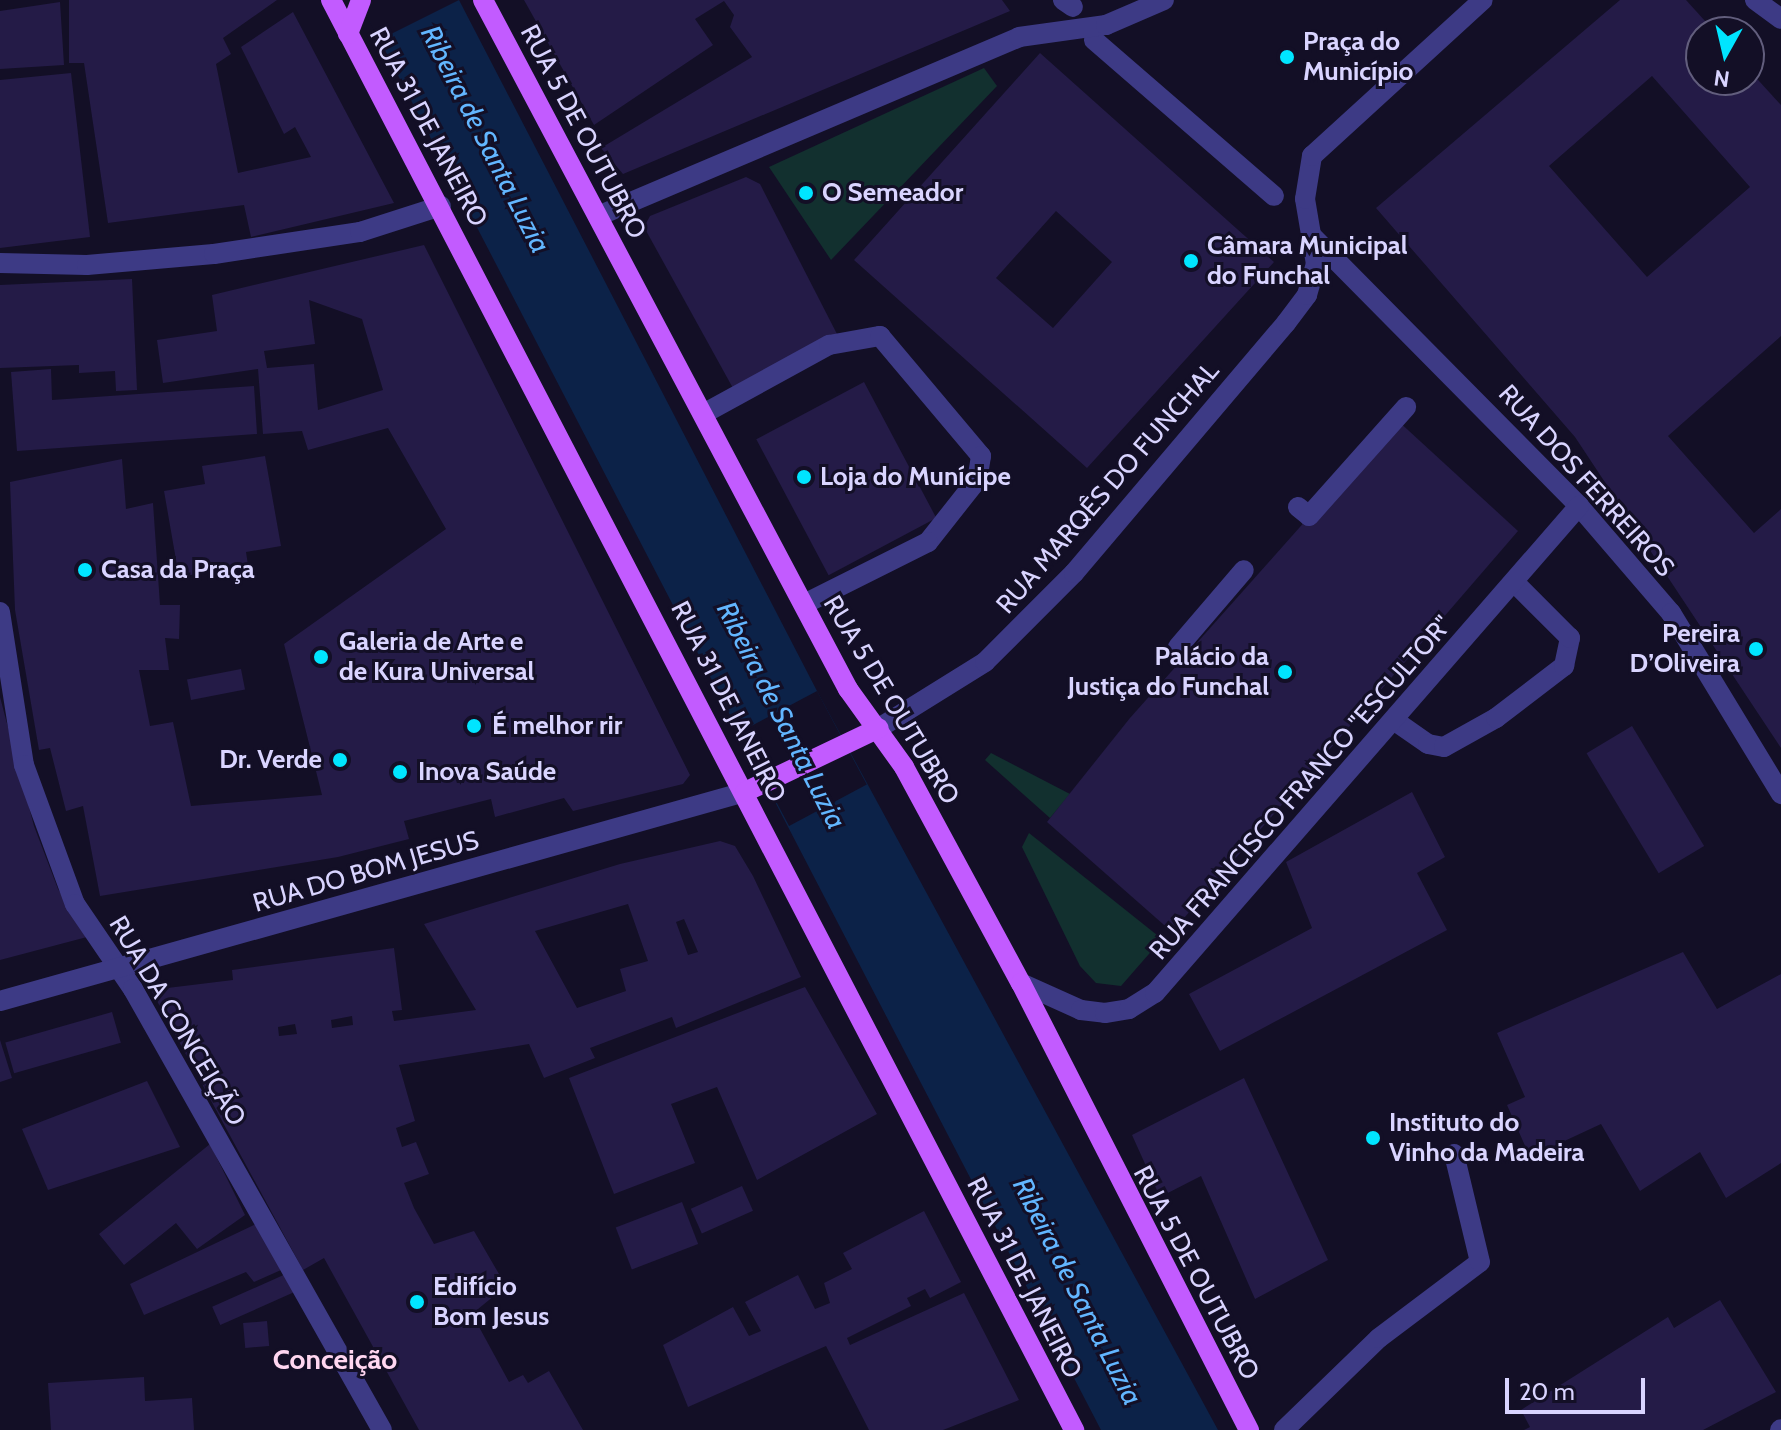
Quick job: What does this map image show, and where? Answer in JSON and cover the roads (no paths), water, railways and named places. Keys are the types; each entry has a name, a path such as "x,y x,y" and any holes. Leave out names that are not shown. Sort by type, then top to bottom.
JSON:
{"main road":[{"name":"RUA 31 DE JANEIRO","path":"331,0 441,206 1074,1430"},
{"name":"RUA 5 DE OUTUBRO","path":"483,0 848,689 879,728 1021,983 1249,1430"},
{"path":"348,34 360,1"},
{"path":"745,792 879,728"}],"street":[{"path":"598,216 1019,37 1106,25 1164,0"},
{"name":"RUA MARQÊS DO FUNCHAL","path":"879,728 985,662 1074,573 1299,308 1316,264 1305,199 1312,156 1483,0"},
{"path":"1755,0 1781,19"},
{"path":"1094,40 1274,196"},
{"path":"0,263 87,265 360,232 441,206"},
{"name":"RUA DOS FERREIROS","path":"1311,235 1579,506 1671,613 1781,794"},
{"path":"703,414 829,345 880,336 981,456 977,480 928,542 804,604"},
{"path":"1298,507 1309,516 1406,407"},
{"name":"RUA FRANCISCO FRANCO \"ESCULTOR\"","path":"1021,983 1081,1010 1105,1013 1129,1009 1155,993 1395,721 1579,506"},
{"path":"1178,647 1211,620 1244,570"},
{"path":"1395,721 1428,744 1444,747 1496,718 1564,666 1570,638 1515,583"},
{"name":"RUA DA CONCEIÇÃO","path":"0,612 9,690 43,827 75,904 120,968 382,1430"},
{"name":"RUA DO BOM JESUS","path":"0,1001 745,792"},
{"path":"1284,1430 1379,1338 1480,1262 1454,1154"}],"water":[{"name":"Ribeira de Santa Luzia","path":"359,0 459,0 817,691 1218,1430 1101,1430"}],"place":[{"name":"Praça do Município","path":"1287,57"},
{"name":"O Semeador","path":"806,193"},
{"name":"Câmara Municipal do Funchal","path":"1191,261"},
{"name":"Loja do Munícipe","path":"804,477"},
{"name":"Casa da Praça","path":"85,570"},
{"name":"Pereira D’Oliveira","path":"1756,649"},
{"name":"Galeria de Arte e de Kura Universal","path":"321,657"},
{"name":"Palácio da Justiça do Funchal","path":"1285,672"},
{"name":"É melhor rir","path":"474,726"},
{"name":"Dr. Verde","path":"340,760"},
{"name":"Inova Saúde","path":"400,772"},
{"name":"Instituto do Vinho da Madeira","path":"1373,1138"},
{"name":"Edifício Bom Jesus","path":"417,1302"}],"district":[{"name":"Conceição","path":"335,1359"}]}
